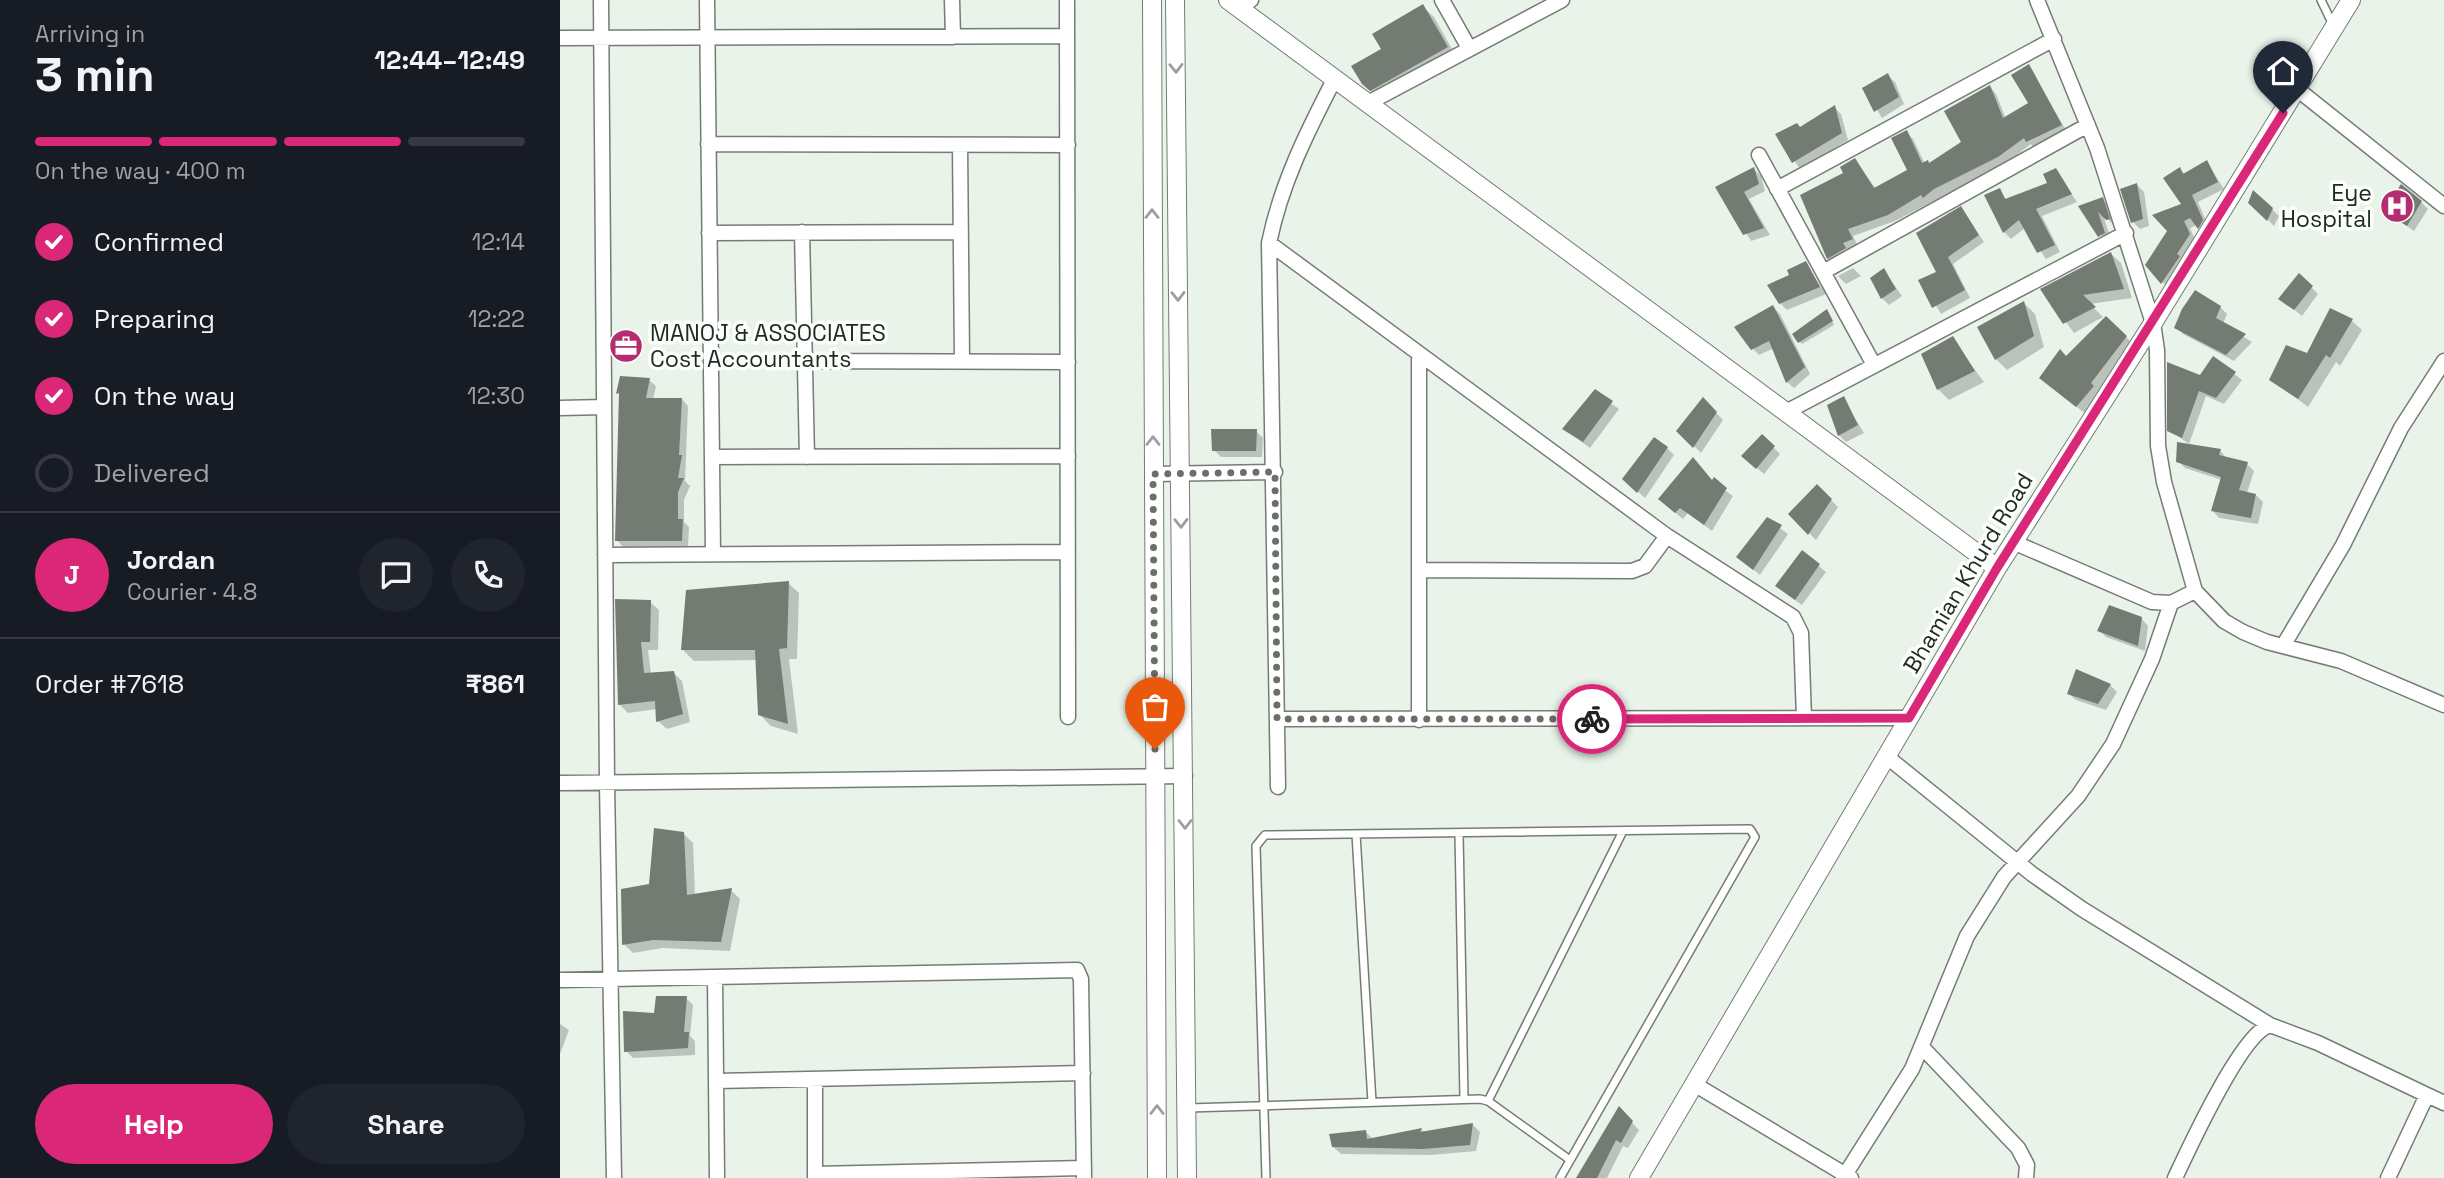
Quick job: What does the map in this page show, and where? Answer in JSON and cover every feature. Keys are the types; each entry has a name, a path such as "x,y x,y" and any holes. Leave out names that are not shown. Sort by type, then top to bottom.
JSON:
{"street":[{"path":"601,0 607,783 614,1178"},
{"path":"707,0 713,554"},
{"path":"952,0 953,37"},
{"path":"1067,0 1068,717"},
{"path":"1152,0 1157,1178"},
{"path":"1175,0 1187,1178"},
{"path":"1442,0 1469,48"},
{"path":"1368,103 1562,0"},
{"path":"2037,0 2088,125 2126,233 2153,323 2157,350 2158,446 2164,482 2195,592 2224,621 2267,642 2341,661 2444,705"},
{"name":"Bhamian Khurd Road","path":"1639,1178 1997,568 2153,323 2351,0"},
{"path":"1239,2 1368,103 1997,568"},
{"path":"560,38 1067,36"},
{"path":"1777,189 2054,39"},
{"path":"1278,787 1275,472 1269,243 1276,207 1290,170 1335,78"},
{"path":"2297,89 2444,205"},
{"path":"1823,272 2088,125"},
{"path":"708,144 1068,145"},
{"path":"960,145 962,360"},
{"path":"1759,155 1874,365"},
{"path":"802,232 807,457"},
{"path":"709,233 961,232"},
{"path":"1786,412 2126,233"},
{"path":"1269,243 1667,536 1793,617 1799,624 1804,718"},
{"path":"1419,356 1419,720"},
{"path":"805,361 1068,362"},
{"path":"2283,646 2343,545 2401,428 2444,361"},
{"path":"560,408 604,407"},
{"path":"712,457 1068,456"},
{"path":"1153,474 1275,472"},
{"path":"1419,570 1632,571 1645,566 1667,536"},
{"path":"2013,542 2152,602 2171,603 2195,592"},
{"path":"605,555 1068,552"},
{"path":"1694,1084 1847,1177 1901,1090 1922,1047 1967,936 2016,863 2044,835 2100,768 2152,659 2171,603"},
{"path":"1277,719 1909,718"},
{"path":"1886,756 2016,863 2082,909 2270,1025 2318,1043 2444,1103"},
{"path":"560,783 1185,776"},
{"path":"560,980 1077,970 1081,979 1084,1173 815,1176 814,1079"},
{"path":"715,977 717,1178"},
{"path":"2175,1178 2209,1108 2254,1034 2270,1025"},
{"path":"1922,1047 2018,1148 2027,1165 2026,1178"},
{"path":"716,1081 1083,1073"},
{"path":"2388,1178 2427,1095"}],"lane":[{"path":"2321,0 2334,27"},
{"path":"1266,1178 1262,1108 1258,841 1265,835 1750,829 1755,837 1560,1178"},
{"path":"1488,1101 1623,831"},
{"path":"1459,833 1464,1099"},
{"path":"1356,834 1372,1102"},
{"path":"1186,1108 1262,1108 1464,1099 1488,1101 1570,1160"}],"building":[{"path":"1423,4 1448,47 1370,91 1362,84 1351,66 1381,49 1372,34"},
{"path":"2029,64 2062,125 2026,142 2024,138 1998,157 1934,189 1923,198 1921,195 1888,215 1848,229 1853,239 1843,243 1846,248 1827,259 1800,195 1843,173 1840,167 1855,158 1874,188 1907,170 1891,138 1907,130 1922,163 1928,160 1929,163 1961,142 1944,111 1990,85 2003,118 2028,103 2011,75"},
{"path":"1888,73 1899,97 1874,112 1862,88"},
{"path":"1835,105 1842,133 1792,163 1775,134 1797,123 1800,127"},
{"path":"2207,160 2218,182 2192,195 2203,220 2198,229 2190,218 2184,221 2190,234 2177,254 2180,256 2161,284 2145,265 2167,231 2152,215 2181,204 2163,178 2180,167 2183,174"},
{"path":"1754,167 1759,184 1744,192 1764,228 1743,235 1715,187"},
{"path":"2056,168 2072,194 2036,209 2055,245 2037,253 2019,220 2003,233 1984,195 2000,188 2005,199 2047,183 2043,174"},
{"path":"2137,183 2143,219 2131,223 2120,189"},
{"path":"2401,184 2422,201 2407,226 2384,212"},
{"path":"2253,190 2273,208 2267,221 2248,203"},
{"path":"2103,197 2110,219 2106,220 2098,212 2105,233 2098,237 2078,206"},
{"path":"1961,206 1979,235 1948,257 1965,290 1932,308 1918,280 1936,272 1916,233"},
{"path":"2111,252 2124,289 2083,295 2096,307 2063,324 2040,289"},
{"path":"1806,261 1820,287 1779,304 1767,285 1789,275 1787,270"},
{"path":"1884,268 1896,289 1881,299 1870,278"},
{"path":"2299,273 2313,286 2294,310 2278,299"},
{"path":"2195,290 2221,306 2216,318 2246,334 2226,355 2174,328 2182,309"},
{"path":"2024,301 2034,336 1995,360 1977,327"},
{"path":"1773,305 1805,367 1786,383 1769,341 1751,350 1734,327"},
{"path":"2330,308 2353,319 2330,358 2326,355 2298,399 2269,380 2286,345 2307,353"},
{"path":"1827,309 1833,321 1798,343 1792,334"},
{"path":"2106,316 2127,336 2091,383 2094,386 2076,407 2039,378 2060,349 2066,356"},
{"path":"1953,336 1975,371 1937,390 1921,354"},
{"path":"2213,356 2236,372 2216,398 2199,391 2182,438 2167,431 2167,362 2200,375"},
{"path":"620,376 650,378 646,398 682,398 679,455 682,455 678,478 684,478 678,492 678,519 683,519 682,541 615,541 619,393 616,394"},
{"path":"1595,389 1613,401 1583,442 1562,429"},
{"path":"1844,396 1858,425 1838,436 1827,405"},
{"path":"1703,397 1717,412 1693,448 1676,431"},
{"path":"1211,429 1257,429 1256,451 1212,451"},
{"path":"1762,434 1775,446 1756,469 1741,456"},
{"path":"1654,437 1668,447 1637,493 1622,479"},
{"path":"2177,442 2221,449 2219,455 2248,462 2239,490 2256,494 2251,518 2211,511 2221,477 2176,462"},
{"path":"1693,457 1712,480 1714,477 1727,488 1704,525 1680,508 1675,513 1658,499"},
{"path":"1817,484 1832,499 1808,535 1788,514"},
{"path":"1767,517 1782,525 1753,570 1736,557"},
{"path":"1802,550 1820,564 1795,600 1775,586"},
{"path":"789,581 787,648 779,649 788,724 758,715 755,650 681,650 686,590"},
{"path":"615,599 651,600 650,642 641,642 644,673 674,671 683,714 656,722 655,701 618,705"},
{"path":"2109,605 2142,617 2138,646 2097,631"},
{"path":"2076,669 2111,684 2098,704 2067,694"},
{"path":"654,828 684,832 687,895 732,888 721,942 653,940 622,945 621,889 649,884"},
{"path":"656,996 687,996 684,1032 689,1032 688,1048 624,1052 623,1011 654,1013"},
{"path":"1619,1106 1633,1121 1621,1143 1616,1140 1597,1178 1576,1178"},
{"path":"1473,1123 1470,1145 1423,1149 1332,1147 1329,1134 1366,1130 1367,1139 1422,1128 1420,1132"}],"way so far":[{"path":"1155,749 1153,474 1275,472 1277,719 1592,719"}],"place":[{"name":"Eye Hospital","path":"2397,206"},
{"name":"MANOJ & ASSOCIATES Cost Accountants","path":"626,346"}],"route":[{"path":"1592,719 1909,718 1997,568 2283,113"}]}
